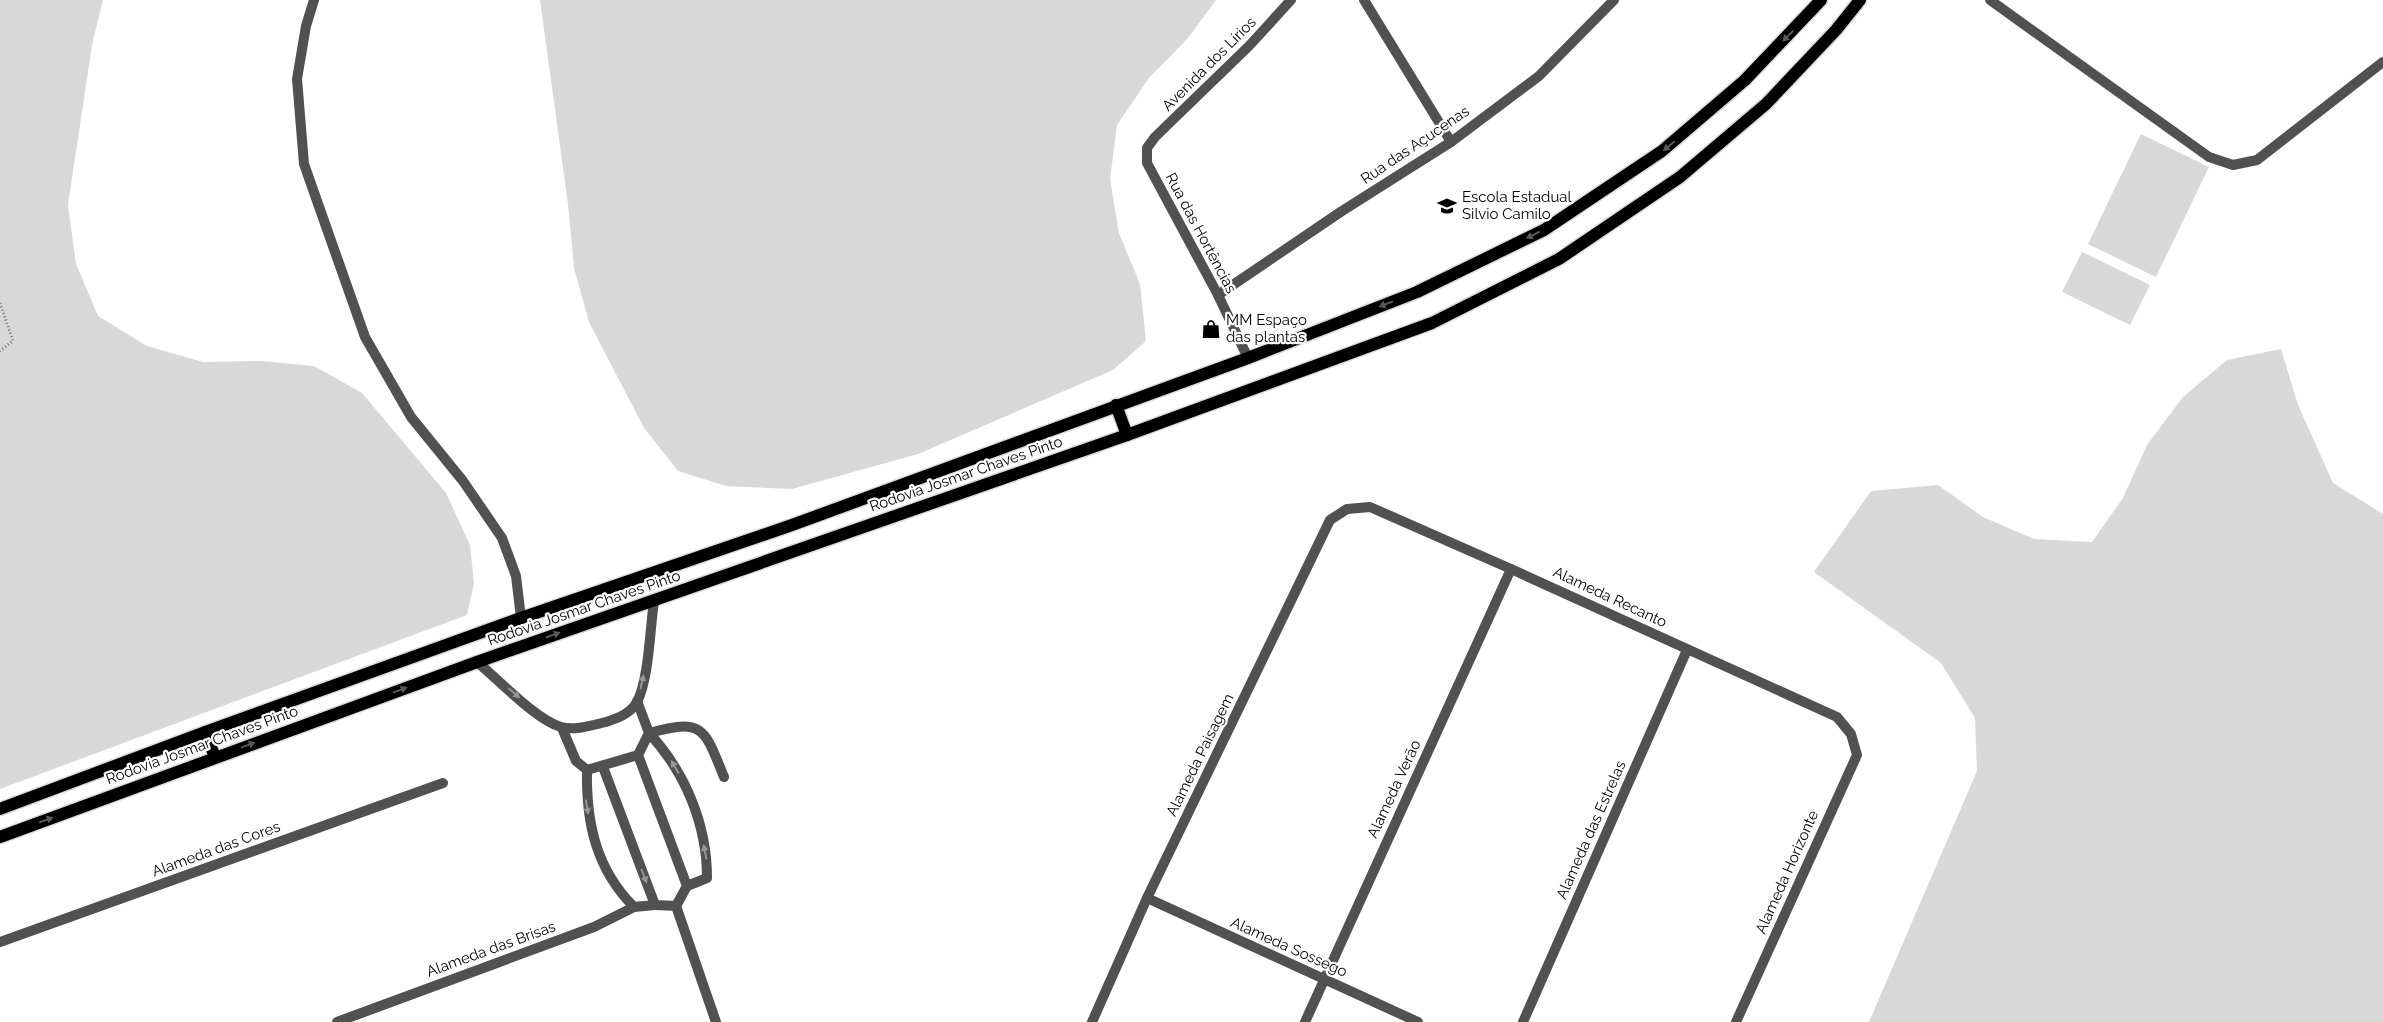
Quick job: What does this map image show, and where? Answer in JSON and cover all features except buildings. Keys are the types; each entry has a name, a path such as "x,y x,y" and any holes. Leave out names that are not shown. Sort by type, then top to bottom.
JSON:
{"main road":[{"name":"Rodovia Josmar Chaves Pinto","path":"0,809 205,732 522,618 792,525 1248,358 1417,292 1544,230 1662,151 1745,80 1821,0"},
{"name":"Rodovia Josmar Chaves Pinto","path":"0,837 477,662 1127,435 1432,323 1559,259 1680,177 1766,104 1836,30 1860,0"},
{"path":"1116,405 1127,435"},
{"path":"205,732 215,757"}],"street":[{"path":"314,0 306,26 297,79 304,164 366,337 411,417 463,481 502,538 516,576 522,618"},
{"name":"Avenida dos Lírios","path":"1147,148 1249,46 1291,0"},
{"path":"1364,0 1451,142"},
{"name":"Rua das Açucenas","path":"1218,295 1342,210 1451,142 1539,76 1614,0"},
{"path":"1990,0 2209,157 2233,165 2257,160 2383,62"},
{"name":"Rua das Hortências","path":"1147,148 1147,164 1218,295 1248,358"},
{"name":"Alameda Recanto","path":"1347,509 1370,507 1511,569 1837,718 1851,734"},
{"name":"Alameda Paisagem","path":"1092,1022 1147,898 1330,520 1347,509"},
{"name":"Alameda Verão","path":"1305,1022 1511,569"},
{"path":"477,662 540,716 562,728 589,726 610,720 630,712 637,701 643,682 654,600"},
{"name":"Alameda das Estrelas","path":"1523,1022 1687,650"},
{"path":"637,701 649,733 675,764 701,827 707,861 707,878 687,886 676,906 716,1022"},
{"path":"562,728 576,761 587,770 603,767 638,755 649,733 676,725 690,725 701,730 708,739 724,777"},
{"name":"Alameda Horizonte","path":"1736,1022 1857,755 1851,734"},
{"path":"638,755 687,886"},
{"path":"603,767 655,905"},
{"path":"587,770 586,803 595,842 618,891 634,907"},
{"name":"Alameda das Cores","path":"0,942 443,783"},
{"name":"Alameda Sossego","path":"1147,898 1418,1022"},
{"name":"Alameda das Brisas","path":"337,1022 594,927 634,907 676,906"}],"path":[{"path":"0,303 13,341 0,351"}],"shaded area":[{"path":"0,0 103,0 92,45 68,205 76,264 98,316 147,346 203,362 260,361 314,366 362,393 446,493 470,545 474,583 467,615 0,789"},
{"path":"540,0 1216,0 1188,38 1149,78 1117,125 1110,179 1119,233 1140,284 1146,341 1113,370 918,454 792,489 726,486 678,471 644,428 589,322 574,268 568,204"},
{"path":"2141,134 2209,167 2156,277 2088,244"},
{"path":"2082,252 2150,285 2130,325 2062,292"},
{"path":"2281,349 2298,405 2333,483 2383,514 2383,1022 1869,1022 1977,771 1975,718 1941,663 1814,572 1871,491 1938,485 1983,517 2034,539 2092,542 2123,498 2147,445 2183,397 2227,360"}],"place":[{"name":"Escola Estadual Silvio Camilo","path":"1447,206"},
{"name":"MM Espaço das plantas","path":"1211,329"}]}
